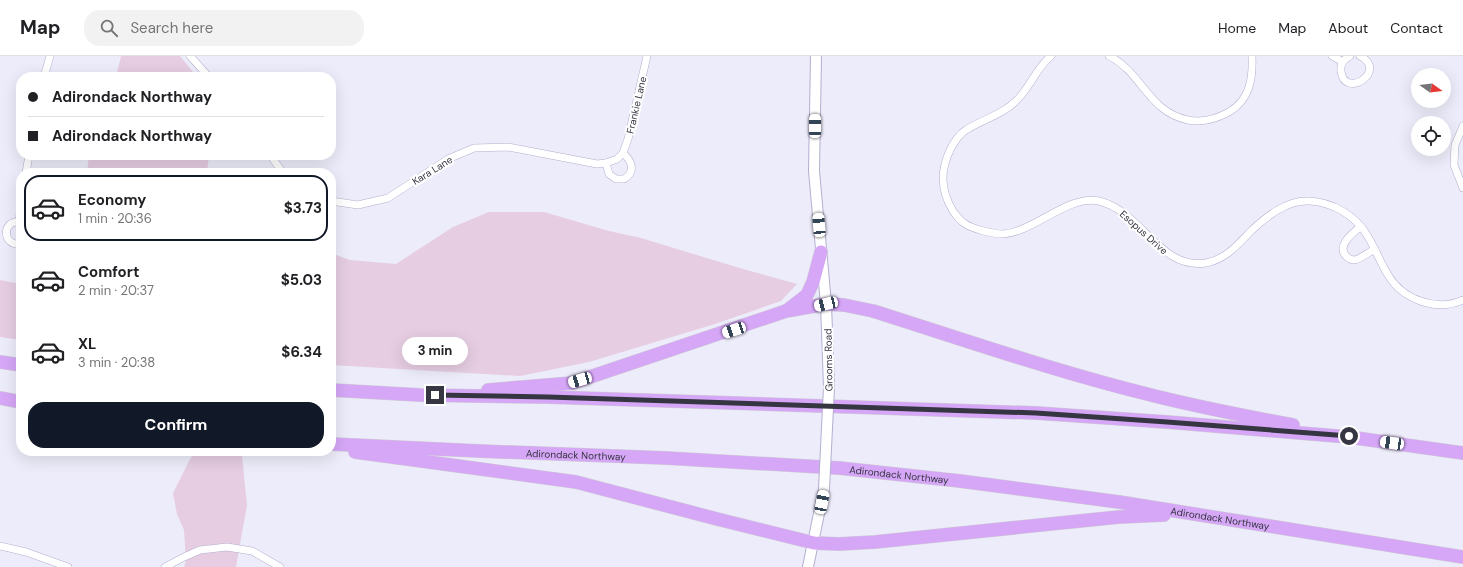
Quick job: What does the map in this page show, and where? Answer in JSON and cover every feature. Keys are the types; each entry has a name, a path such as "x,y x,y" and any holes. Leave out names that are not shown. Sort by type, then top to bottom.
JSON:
{"highway":[{"path":"786,311 807,295 813,282 821,252"},
{"path":"420,395 572,383 786,311 826,304 844,305 873,311 1046,366 1149,395 1202,408 1349,436 1463,453"},
{"path":"0,362 16,364"},
{"path":"336,390 420,395 548,397 1036,413 1349,436"},
{"path":"0,398 16,401"},
{"name":"Adirondack Northway","path":"336,444 479,452 666,458 839,468 960,481 1192,513 1463,557"},
{"path":"336,450 576,482 814,543 839,544 875,542 1119,517 1192,513"}],"street":[{"path":"45,72 50,56"},
{"path":"190,56 204,72"},
{"name":"Frankie Lane","path":"622,153 628,139 647,56"},
{"name":"Grooms Road","path":"808,567 824,489 830,387 826,304 814,171 816,56"},
{"name":"Esopus Drive","path":"1051,56 1041,66 1018,100 998,115 968,128 956,138 947,156 942,171 943,184 956,216 966,225 990,233 1003,234 1025,228 1067,207 1082,202 1098,201 1115,207 1136,222 1162,250 1171,256 1180,260 1198,264 1209,262 1226,255 1252,230 1275,212 1292,203 1310,201 1336,207 1352,217 1366,233 1388,276 1400,291 1424,303 1441,306 1463,300"},
{"path":"1109,56 1126,68 1160,108 1175,116 1195,121 1217,118 1230,111 1243,100 1253,75 1253,56"},
{"path":"1332,56 1342,62"},
{"path":"1350,56 1342,62 1341,70 1344,78 1350,82 1358,83 1365,79 1369,72 1368,64 1360,56"},
{"path":"1463,126 1455,145 1454,165 1463,188"},
{"name":"Kara Lane","path":"336,202 358,205 388,198 448,158 474,148 508,147 598,164 606,163"},
{"path":"622,153 630,161 632,169 631,173 624,179 616,180 609,174 606,163 617,159 622,153"},
{"path":"16,221 9,225 6,232 8,240 16,243"},
{"path":"1360,227 1347,239 1344,244 1343,251 1345,255 1351,260 1356,260 1375,249"},
{"path":"0,546 26,552 68,567"},
{"path":"165,567 184,556 200,550 227,547 252,551 280,567"}],"shaded area":[{"path":"121,56 180,56 193,72 117,72"},
{"path":"88,160 208,160 208,168 88,168"},
{"path":"489,212 544,212 609,231 641,238 797,284 781,301 715,324 589,362 520,376 336,365 336,255 350,260 396,264 453,227"},
{"path":"0,280 16,283 16,339 0,337"},
{"path":"242,456 247,505 236,567 184,567 186,561 184,530 177,514 173,493 191,457"}],"route":[{"path":"435,395 548,397 620,401 1036,413 1167,422 1327,436 1349,436"}]}
